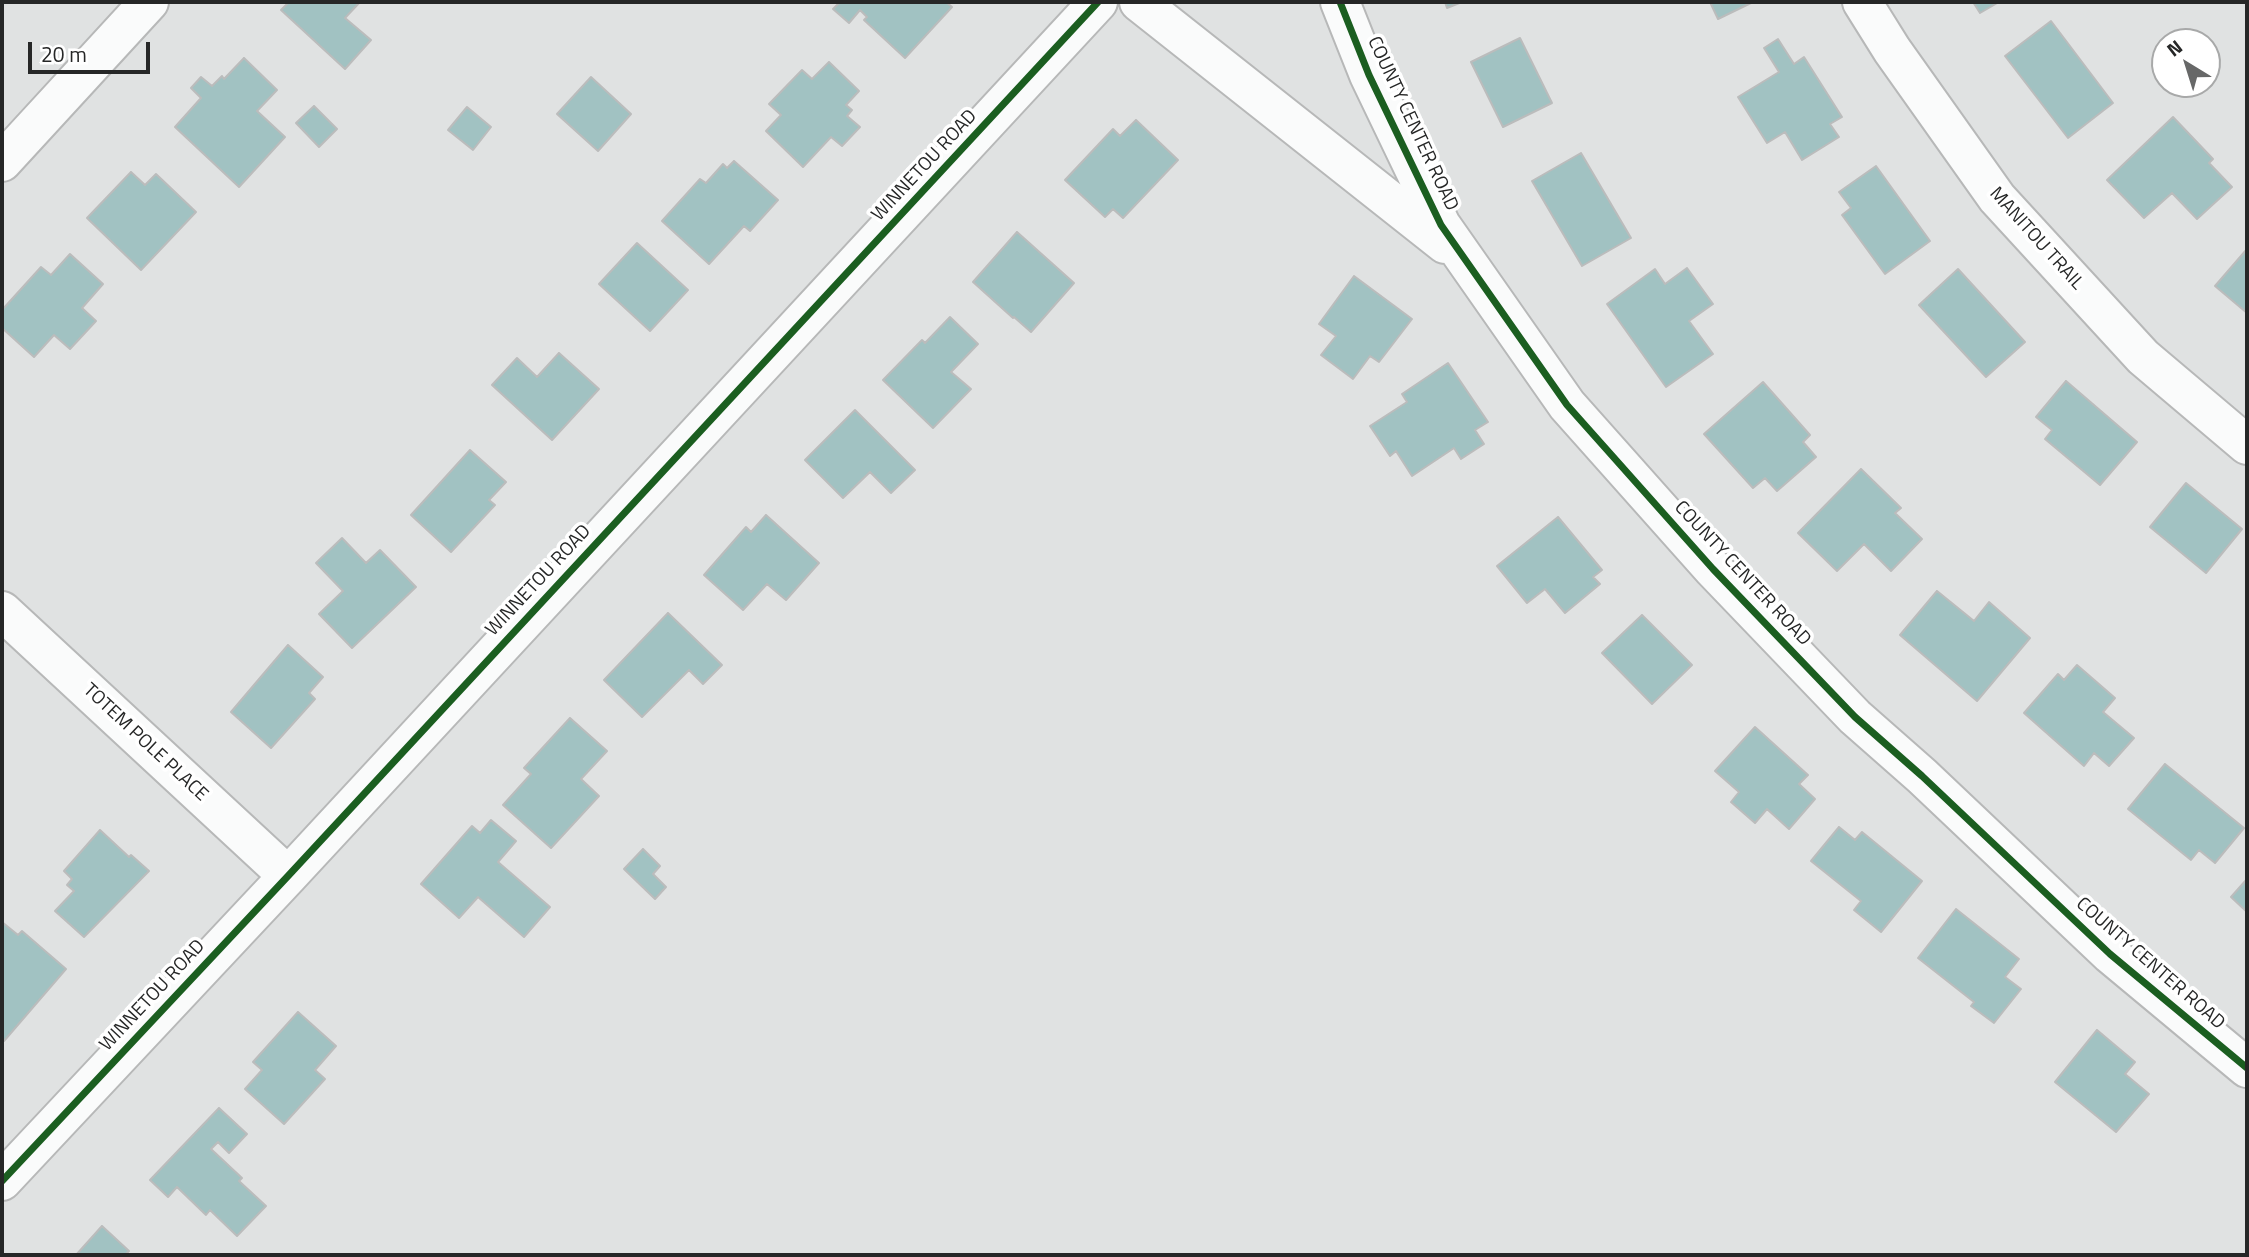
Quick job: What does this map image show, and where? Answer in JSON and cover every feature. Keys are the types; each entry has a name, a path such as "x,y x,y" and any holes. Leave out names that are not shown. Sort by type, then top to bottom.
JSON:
{"street":[{"path":"2,162 149,2"},
{"name":"WINNETOU ROAD","path":"2,1181 1098,2"},
{"path":"1139,2 1464,258"},
{"name":"COUNTY CENTER ROAD","path":"1340,2 1369,75 1441,225 1567,405 1713,569 1855,717 1922,776 2110,954 2247,1068"},
{"name":"MANITOU TRAIL","path":"1861,2 1997,198 2143,357 2247,444"},
{"name":"TOTEM POLE PLACE","path":"2,611 288,876"}],"building":[{"path":"289,2 360,2 345,18 371,40 345,69 281,10"},
{"path":"840,2 946,2 952,7 905,58 864,20 867,17 860,10 849,23 833,9"},
{"path":"1445,2 1462,2 1447,8"},
{"path":"1710,2 1753,2 1718,19"},
{"path":"1973,2 1999,2 1980,13"},
{"path":"2051,21 2113,103 2068,138 2005,56"},
{"path":"1520,38 1552,103 1503,127 1471,62"},
{"path":"1778,39 1794,64 1804,57 1842,117 1830,124 1839,137 1802,160 1785,132 1767,143 1738,97 1779,72 1764,48"},
{"path":"244,58 277,90 257,111 285,137 239,187 175,127 201,98 191,88 201,77 212,86 222,76 224,79"},
{"path":"829,62 859,91 846,105 852,110 847,116 860,127 842,146 831,137 803,167 766,131 781,115 769,104 802,70 812,79"},
{"path":"591,77 631,114 598,151 557,114"},
{"path":"314,106 337,129 319,147 296,123"},
{"path":"467,107 491,127 473,150 448,130"},
{"path":"2173,117 2213,159 2209,163 2232,187 2197,219 2172,193 2144,218 2107,180"},
{"path":"1136,120 1178,160 1123,218 1113,209 1105,217 1065,180 1113,129 1120,136"},
{"path":"1581,153 1631,238 1582,266 1532,181"},
{"path":"734,161 778,200 750,231 744,226 709,264 662,221 700,179 706,183 723,164 727,168"},
{"path":"1876,166 1930,241 1885,274 1842,215 1851,208 1839,192"},
{"path":"131,172 145,185 156,174 196,212 141,270 87,218"},
{"path":"1017,232 1074,283 1031,332 973,282"},
{"path":"637,243 688,290 650,331 599,284"},
{"path":"2247,249 2247,313 2215,286"},
{"path":"70,254 103,284 82,308 96,321 70,349 54,335 34,357 2,328 2,310 41,267 51,275"},
{"path":"1687,268 1713,304 1689,321 1713,354 1666,387 1607,304 1655,269 1665,284"},
{"path":"1958,269 2025,342 1986,377 1919,305"},
{"path":"1354,276 1412,319 1379,362 1370,356 1353,379 1321,355 1336,336 1319,324"},
{"path":"950,317 978,344 951,372 971,389 933,428 883,380 922,340 925,343"},
{"path":"559,353 599,389 552,440 492,385 517,358 537,377"},
{"path":"1448,363 1488,422 1475,430 1484,444 1461,459 1454,448 1412,476 1396,451 1390,456 1370,426 1407,402 1402,394"},
{"path":"2066,381 2137,442 2100,485 2045,439 2052,430 2036,417"},
{"path":"1763,382 1810,435 1803,442 1816,457 1777,491 1765,478 1753,488 1704,434"},
{"path":"855,410 915,470 891,493 870,472 843,498 805,460"},
{"path":"470,450 506,482 489,500 495,505 451,552 411,515"},
{"path":"1861,469 1901,508 1895,513 1922,539 1891,571 1864,544 1837,571 1798,533"},
{"path":"2186,483 2242,529 2206,573 2150,527"},
{"path":"766,515 819,563 786,600 767,584 743,610 704,575 746,527 751,532"},
{"path":"1558,517 1602,570 1593,577 1600,584 1565,613 1545,589 1527,603 1497,566"},
{"path":"342,538 366,563 380,550 416,587 352,648 319,614 343,591 316,563"},
{"path":"1937,591 1974,621 1989,602 2030,638 1977,701 1900,635"},
{"path":"668,613 722,665 703,684 689,670 642,717 604,680"},
{"path":"1642,615 1692,665 1652,704 1602,653"},
{"path":"288,645 323,677 309,693 315,699 271,748 231,712"},
{"path":"2077,665 2115,698 2103,712 2134,738 2109,766 2094,753 2084,766 2024,713 2058,674 2064,680"},
{"path":"570,718 607,751 581,779 599,796 551,848 503,805 531,774 524,768"},
{"path":"1755,727 1808,775 1799,784 1815,799 1789,829 1767,809 1755,823 1731,802 1739,792 1715,771"},
{"path":"2165,764 2244,828 2215,863 2199,850 2191,860 2128,809"},
{"path":"491,820 516,841 498,862 550,907 524,937 478,897 459,918 421,884 472,826 480,833"},
{"path":"1839,827 1855,840 1862,832 1922,881 1881,932 1854,910 1861,901 1811,861"},
{"path":"100,830 149,871 84,937 55,911 74,891 67,885 72,879 64,871"},
{"path":"643,849 660,866 653,874 666,887 655,899 624,869"},
{"path":"2247,879 2247,912 2231,897"},
{"path":"1956,909 2019,959 2005,977 2021,989 1994,1023 1971,1006 1974,1002 1918,958"},
{"path":"2,922 18,935 22,931 66,969 4,1041 2,1039"},
{"path":"298,1012 336,1046 315,1070 325,1079 284,1124 245,1089 262,1070 253,1062"},
{"path":"2097,1030 2135,1062 2125,1074 2149,1094 2116,1132 2055,1082"},
{"path":"219,1108 247,1134 229,1153 218,1142 211,1149 242,1178 239,1181 266,1206 237,1236 210,1210 206,1215 177,1187 168,1197 150,1180"},
{"path":"102,1226 129,1251 125,1255 76,1255"}],"cycle path":[{"path":"2,1181 1098,2"},
{"path":"1340,2 1369,75 1441,225 1567,405 1713,569 1855,717 1922,776 2110,954 2247,1068"}]}
